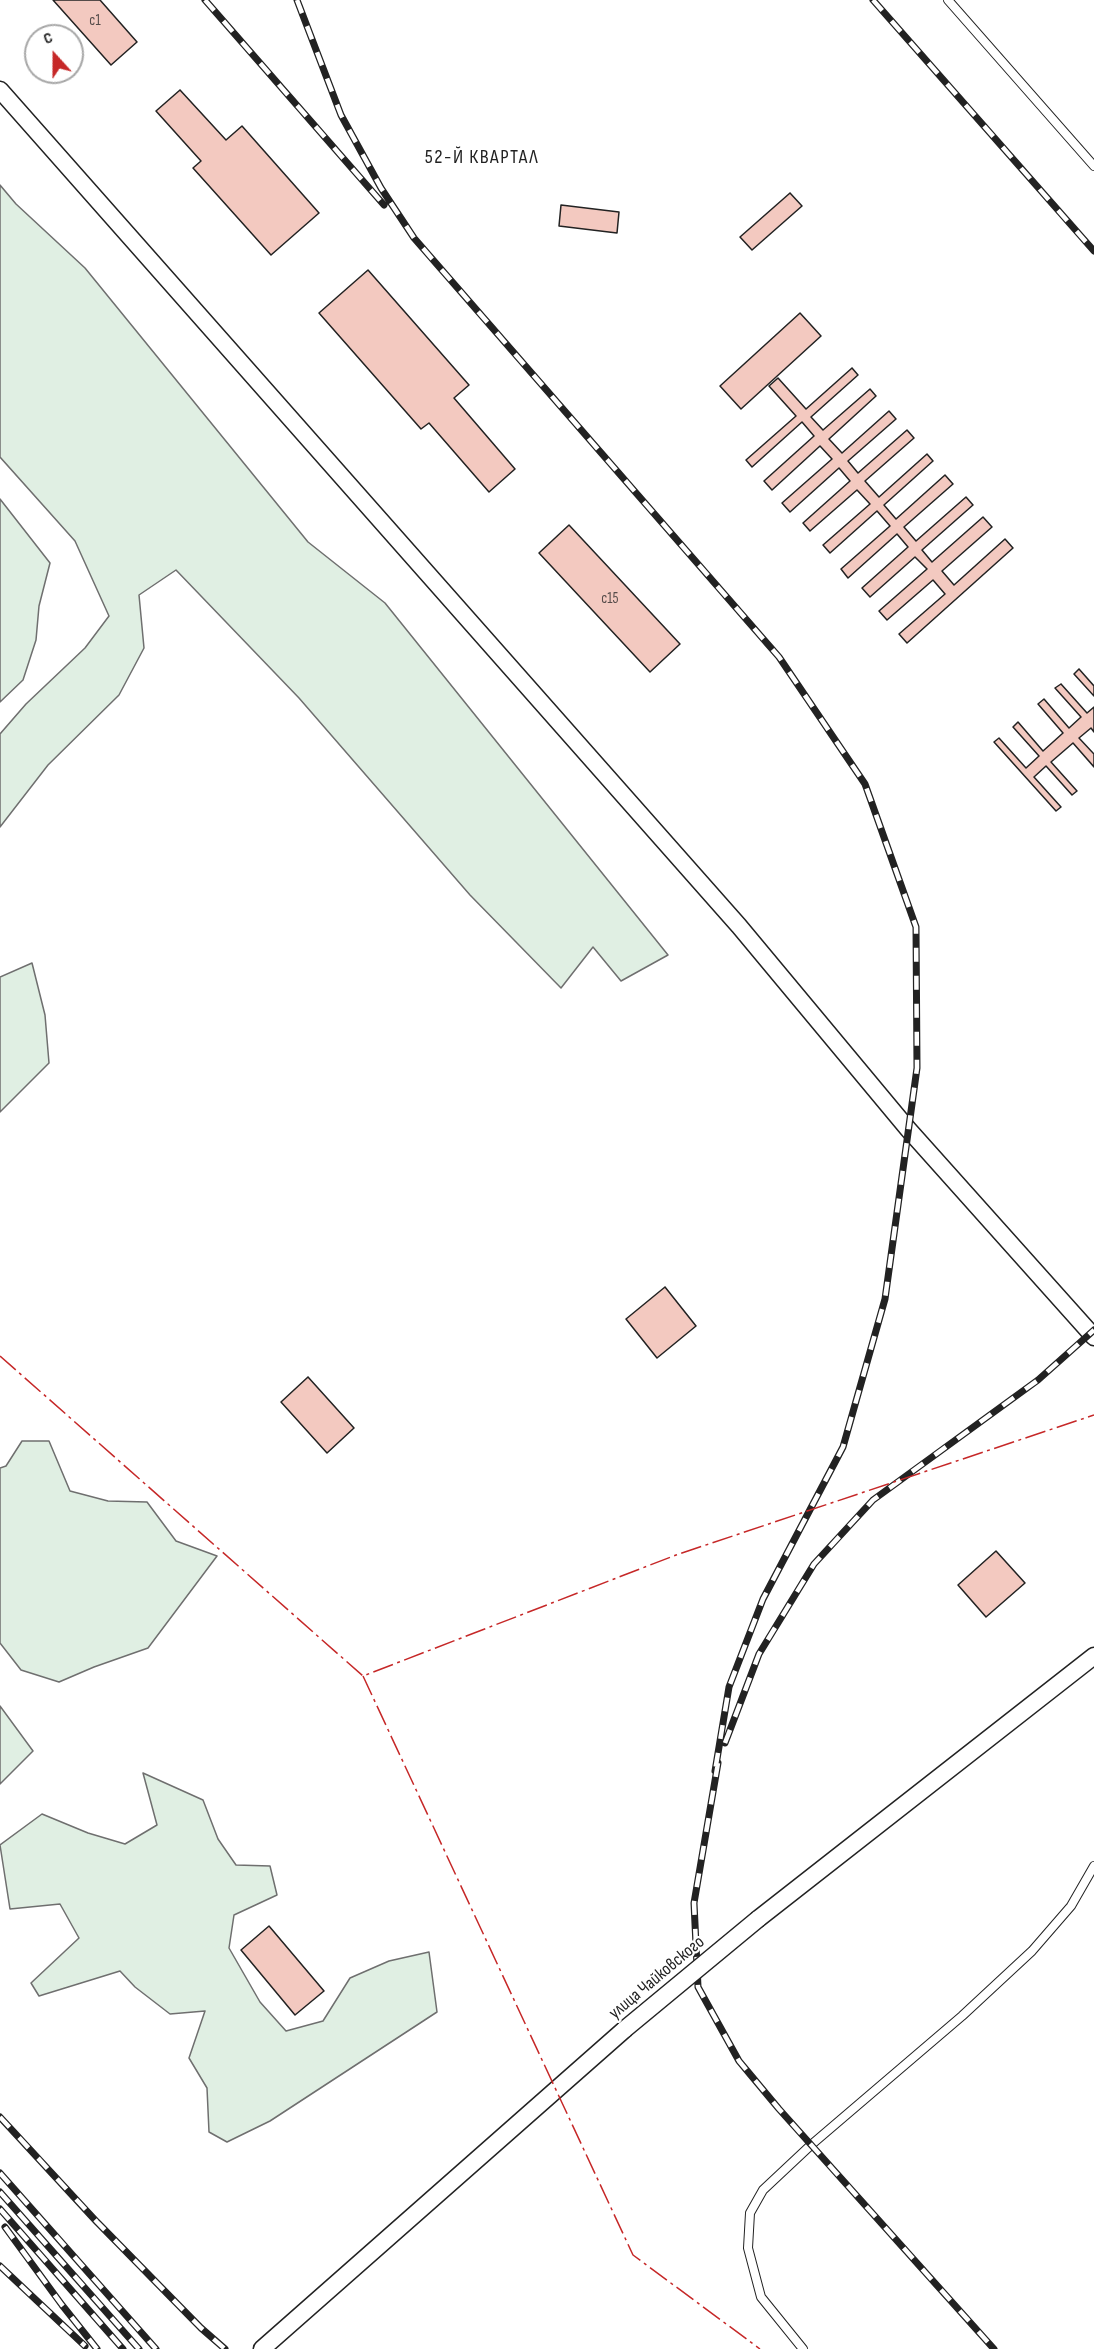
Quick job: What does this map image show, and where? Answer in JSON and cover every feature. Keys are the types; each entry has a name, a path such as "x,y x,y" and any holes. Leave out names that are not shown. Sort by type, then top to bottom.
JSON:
{"street":[{"path":"0,90 739,926 908,1129 1094,1337"},
{"name":"улица Чайковского","path":"261,2349 626,2029 758,1919 1094,1656"}],"lane":[{"path":"948,0 1094,166"},
{"path":"803,2349 761,2297 748,2248 750,2213 763,2190 811,2145 962,2016 1032,1951 1071,1906 1094,1866"}],"green space":[{"path":"0,185 16,204 85,268 308,542 385,603 668,955 621,981 593,947 561,988 470,895 299,698 176,570 139,595 144,648 119,695 48,765 0,827 0,734 26,704 85,648 109,616 75,541 0,457"},
{"path":"0,499 50,563 39,606 36,640 23,680 0,702"},
{"path":"32,963 45,1015 49,1063 0,1112 0,977"},
{"path":"22,1441 49,1441 70,1491 108,1501 147,1502 176,1541 217,1556 148,1648 59,1682 21,1670 0,1643 0,1468 6,1466"},
{"path":"0,1706 33,1751 0,1784"},
{"path":"143,1773 203,1800 218,1839 236,1865 270,1866 277,1895 234,1915 229,1948 260,2002 286,2031 323,2021 350,1978 389,1961 429,1952 437,2012 270,2121 227,2142 209,2132 207,2088 189,2058 205,2011 170,2014 135,1987 120,1971 39,1996 31,1983 79,1938 60,1904 10,1909 0,1845 42,1814 88,1833 125,1844 157,1825"}],"building":[{"path":"53,0 100,0 137,42 111,65 84,35 84,24 74,24"},
{"path":"180,90 226,140 242,126 319,213 271,255 193,168 201,161 156,111"},
{"path":"790,193 802,206 752,250 740,237"},
{"path":"561,205 619,212 617,233 559,226"},
{"path":"368,270 469,385 454,398 515,469 489,492 429,423 421,429 319,313"},
{"path":"800,313 821,336 741,409 720,386"},
{"path":"852,368 858,375 811,417 823,430 870,389 876,396 829,439 842,453 889,411 896,419 848,461 858,473 907,430 914,438 865,481 879,497 927,454 933,461 884,505 896,519 945,475 953,484 904,527 916,541 966,497 973,505 922,550 932,562 983,517 992,527 942,571 954,585 1005,539 1013,548 907,643 899,634 945,594 933,580 887,620 879,611 927,569 915,557 870,597 862,588 908,547 897,534 848,578 841,569 890,526 877,511 830,553 823,545 870,504 857,490 810,531 803,523 850,481 839,468 790,512 782,503 832,459 820,446 772,490 764,481 814,436 802,422 752,467 746,460 796,416 769,386 778,378 806,409"},
{"path":"569,525 680,644 650,672 539,553"},
{"path":"1079,669 1094,686 1094,696 1074,674"},
{"path":"1061,684 1087,713 1094,707 1094,732 1091,728 1079,738 1094,754 1094,767 1073,743 1051,762 1077,791 1072,795 1046,766 1034,777 1061,807 1056,811 994,742 999,738 1026,768 1039,756 1013,727 1018,722 1043,751 1063,733 1038,704 1044,699 1069,728 1081,717 1055,688"},
{"path":"665,1287 696,1326 657,1358 626,1319"},
{"path":"308,1377 354,1428 327,1453 281,1402"},
{"path":"996,1551 1025,1583 986,1617 958,1585"},
{"path":"269,1926 324,1991 295,2015 241,1950"}],"railway":[{"path":"205,0 384,205"},
{"path":"297,0 341,115 381,188 414,238 779,657 865,784 916,927 917,1068 885,1299 843,1447 763,1599 729,1687 715,1771"},
{"path":"873,0 1094,251"},
{"path":"725,1743 759,1654 814,1564 873,1500 1038,1380 1094,1330"},
{"path":"718,1763 694,1903 698,1987 739,2061 779,2109 994,2349"},
{"path":"0,2117 97,2222 201,2328 225,2349"},
{"path":"0,2173 156,2349"},
{"path":"0,2192 139,2349"},
{"path":"0,2209 123,2349"},
{"path":"5,2227 97,2349"},
{"path":"0,2266 85,2346"}],"power":[{"path":"0,1356 363,1676 676,1555 1094,1415"},
{"path":"363,1676 633,2255 760,2349"}],"district":[{"name":"52-Й КВАРТАЛ","path":"482,158"}]}
